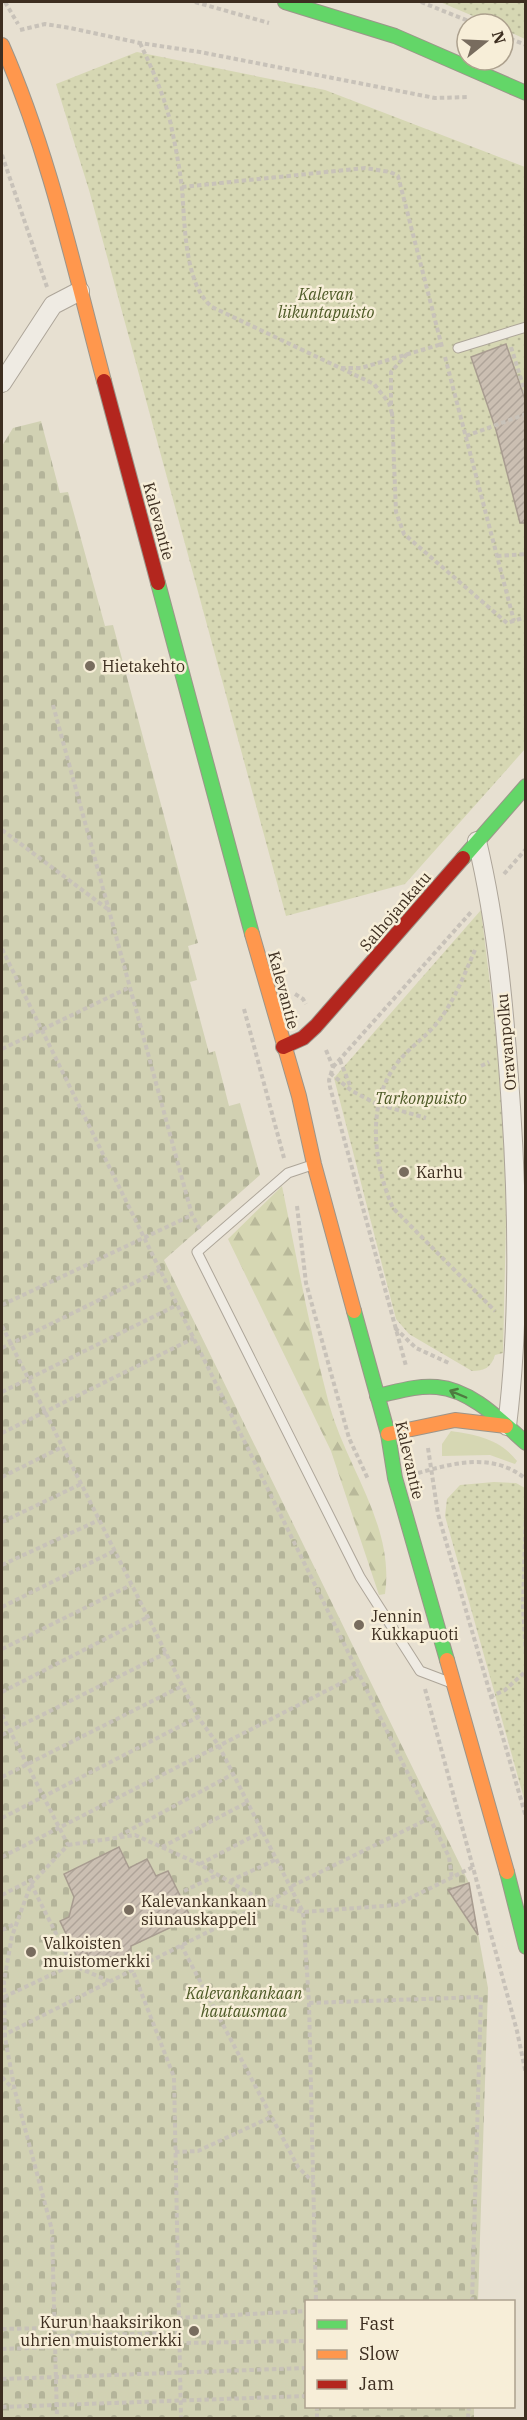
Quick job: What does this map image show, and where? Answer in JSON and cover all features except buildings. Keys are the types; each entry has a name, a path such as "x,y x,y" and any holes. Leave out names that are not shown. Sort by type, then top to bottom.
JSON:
{"main road":[{"path":"285,2 309,5 395,36 525,93"},
{"name":"Kalevantie","path":"2,45 36,130 283,1047 299,1096 314,1164 387,1434 395,1478 455,1684 525,1947"},
{"name":"Salhojankatu","path":"283,1047 303,1038 316,1026 525,786"},
{"path":"377,1396 413,1388 438,1387 459,1394 507,1426 525,1443"},
{"path":"387,1434 455,1420 507,1426"}],"street":[{"path":"2,383 53,305 80,291"},
{"name":"Oravanpolku","path":"477,841 489,891 504,1008 515,1170 515,1331 507,1426"}],"lane":[{"path":"458,348 525,327"},
{"path":"314,1164 288,1173 197,1252 360,1577 420,1671 455,1684"}],"path":[{"path":"195,2 275,24"},
{"path":"421,2 455,16"},
{"path":"21,29 45,24 110,35 140,44 200,52 435,98 476,96"},
{"path":"140,44 161,90 172,128 182,187 186,249 204,300 212,307 374,384 382,391 392,414"},
{"path":"2,155 53,305"},
{"path":"182,187 365,168 390,172 398,176 514,621"},
{"path":"510,343 513,353 522,384 525,395 513,353"},
{"path":"341,368 361,368 442,344"},
{"path":"407,354 391,372 396,512 404,534 507,623 525,617"},
{"path":"466,436 525,414"},
{"path":"497,556 525,554"},
{"path":"53,705 192,1215 207,1242"},
{"path":"2,830 110,910"},
{"path":"333,1067 525,849"},
{"path":"2,949 449,1857 452,1879"},
{"path":"476,949 449,1006 422,1041 395,1066 377,1104 376,1150 385,1189 393,1208 485,1301"},
{"path":"2,1048 130,987"},
{"path":"340,1060 352,1091"},
{"path":"330,1073 352,1091 377,1104 426,1118"},
{"path":"2,1305 192,1215"},
{"path":"2,1348 160,1270"},
{"path":"2,1392 177,1305"},
{"path":"2,1326 182,1686 198,1717 219,1746 303,1912 309,2002 316,2300"},
{"path":"2,1433 194,1338"},
{"path":"423,1425 438,1514 525,1817"},
{"path":"2,1477 62,1447"},
{"path":"432,1469 475,1461 509,1468 525,1479"},
{"path":"2,1522 81,1484"},
{"path":"525,1507 525,1657"},
{"path":"2,1565 99,1520"},
{"path":"2,1607 114,1551"},
{"path":"2,1649 131,1585"},
{"path":"2,1692 148,1617"},
{"path":"2,1735 166,1653"},
{"path":"490,1697 506,1690 525,1671"},
{"path":"2,1857 359,1674"},
{"path":"2,1777 182,1686"},
{"path":"2,1715 68,1845"},
{"path":"2,1818 198,1717"},
{"path":"116,1838 142,1821 233,1774"},
{"path":"518,1792 525,1790"},
{"path":"162,1847 248,1802"},
{"path":"3,2035 430,1818"},
{"path":"199,1864 263,1831"},
{"path":"57,2418 52,2230 15,2091 3,2035 4,1981 17,1922 31,1884 68,1845 135,1835 199,1864 265,1902 303,1912 396,1905 473,1868"},
{"path":"230,1881 277,1859"},
{"path":"184,1891 218,1875"},
{"path":"2,1895 37,1877"},
{"path":"31,1884 72,1965 110,1982"},
{"path":"2,1930 17,1922"},
{"path":"181,1945 298,2167 314,2182"},
{"path":"4,1997 72,1965"},
{"path":"131,1968 174,2077 181,2418"},
{"path":"309,2002 482,1997 472,2300"},
{"path":"2,2077 15,2091"},
{"path":"175,2152 198,2151 271,2117"},
{"path":"178,2318 305,2311"},
{"path":"2,2329 54,2328"},
{"path":"55,2336 178,2333"},
{"path":"179,2343 305,2341"},
{"path":"2,2349 55,2347"},
{"path":"2,2379 305,2368"},
{"path":"2,2407 305,2396"}],"green space":[{"path":"440,2 525,2 525,39 515,34 515,12 464,12"},
{"name":"Kalevan liikuntapuisto","path":"137,52 325,90 525,167 525,749 405,884 286,916 89,190 56,84"},
{"name":"Kalevankankaan hautausmaa","path":"41,421 60,493 68,492 105,626 113,625 198,943 188,946 197,980 190,982 209,1053 215,1051 229,1106 240,1103 260,1175 164,1260 469,1883 488,1988 478,2300 305,2300 305,2408 474,2408 474,2418 2,2418 2,446 13,428"},
{"name":"Tarkonpuisto","path":"481,910 496,1034 507,1177 503,1353 495,1355 486,1368 472,1371 409,1334 396,1319 334,1078"},
{"path":"282,1186 329,1404 346,1451 367,1497 383,1544 386,1569 385,1594 379,1595 331,1451 228,1239"},
{"path":"451,1431 479,1436 496,1443 517,1461 515,1464 490,1455 442,1456 442,1444"},
{"path":"516,1483 525,1488 525,1802 445,1516 447,1499 460,1485"}],"traffic: fast":[{"path":"285,2 395,36 526,93"},
{"path":"158,583 252,934"},
{"path":"463,858 526,786"},
{"path":"354,1311 388,1434 395,1478 447,1660"},
{"path":"377,1396 422,1387 450,1389 474,1400 526,1443"},
{"path":"507,1872 526,1947"}],"traffic: slow":[{"path":"2,45 34,127 47,169 104,381"},
{"path":"252,934 299,1096 314,1164 354,1311"},
{"path":"388,1434 455,1420 506,1426"},
{"path":"447,1660 507,1872"}],"traffic: jam":[{"path":"104,381 158,583"},
{"path":"283,1047 303,1038 316,1026 463,858"}],"place":[{"name":"Hietakehto","path":"90,666"},
{"name":"Karhu","path":"404,1172"},
{"name":"Jennin Kukkapuoti","path":"359,1625"},
{"name":"Kalevankankaan siunauskappeli","path":"129,1910"},
{"name":"Valkoisten muistomerkki","path":"31,1952"},
{"name":"Kurun haaksirikon uhrien muistomerkki","path":"194,2331"}]}
